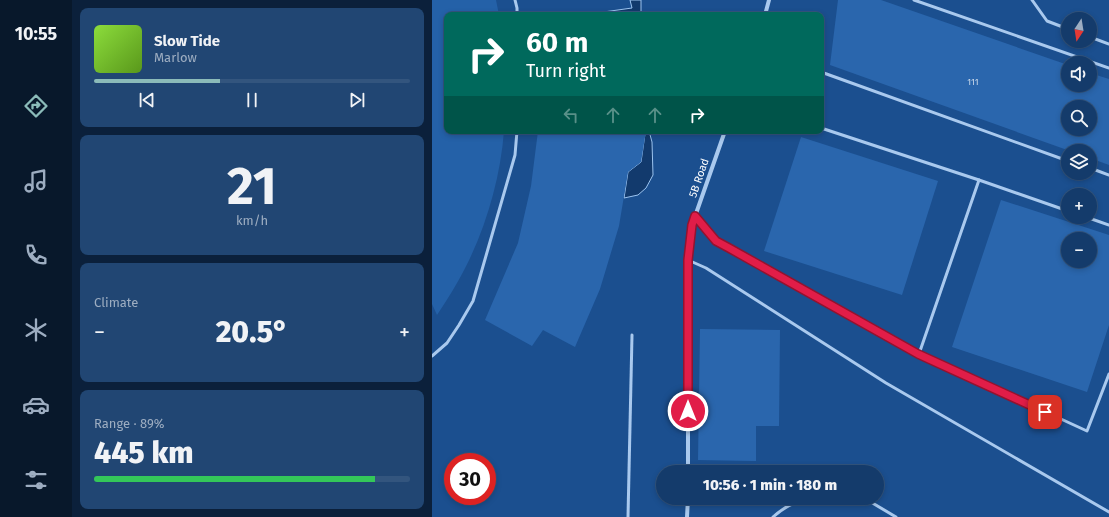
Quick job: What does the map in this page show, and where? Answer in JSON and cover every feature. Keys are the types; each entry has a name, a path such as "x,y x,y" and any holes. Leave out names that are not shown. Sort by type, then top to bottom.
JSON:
{"street":[{"path":"766,12 769,0"},
{"name":"5B Road","path":"688,465 688,260 692,225 724,134"},
{"path":"687,517 688,505"}],"lane":[{"path":"515,0 517,12"},
{"path":"914,0 1109,68"},
{"path":"1032,0 1048,21 1061,26"},
{"path":"1097,40 1109,44"},
{"path":"824,73 1061,158"},
{"path":"824,129 1061,209"},
{"path":"432,356 447,343 459,325 472,300 515,155 517,134"},
{"path":"1097,171 1109,175"},
{"path":"918,354 979,180"},
{"path":"695,216 716,241 918,354 1087,432 1109,374"},
{"path":"1097,221 1109,225"},
{"path":"688,260 706,268 886,383 1109,512"},
{"path":"628,517 632,336"},
{"path":"773,517 790,505"},
{"path":"876,505 896,517"}],"shaded area":[{"path":"432,0 496,0 498,12 444,12 444,134 504,134 499,170 489,210 475,248 452,291 437,315 432,304"},
{"path":"630,0 641,0 641,12 603,12 632,8"},
{"path":"645,134 650,134 652,142 653,175 646,188 638,195 624,198 628,172 641,162"}],"building":[{"path":"838,0 881,0 1061,63 1061,92 1097,92 1097,75 1109,79 1109,165 1097,161 1097,144 1061,144 1061,148 830,65"},
{"path":"538,134 646,134 641,162 628,172 619,226 600,289 575,347 543,330 532,346 485,320 518,243 531,186"},
{"path":"801,137 938,181 902,295 764,251"},
{"path":"1001,200 1061,219 1061,224 1075,224 1109,235 1109,325 1087,392 952,347"},
{"path":"700,329 780,330 779,426 756,426 756,461 698,460"}],"route":[{"path":"688,411 688,260 692,225 695,216 716,241 918,354 1045,412"}]}
